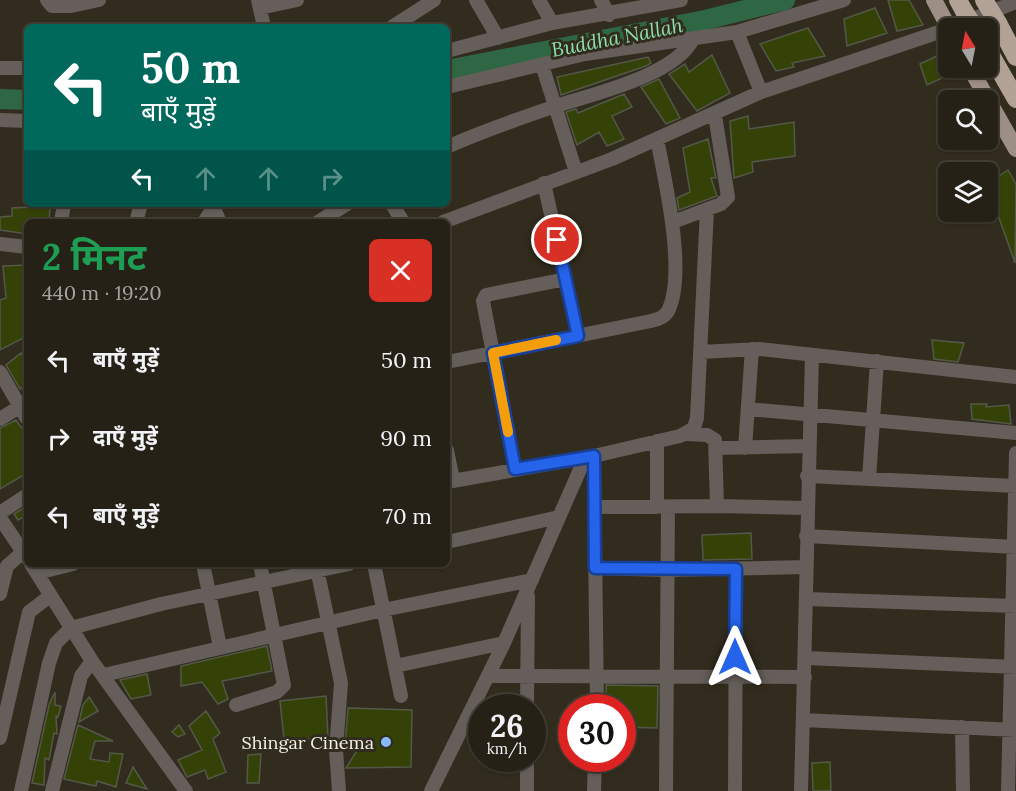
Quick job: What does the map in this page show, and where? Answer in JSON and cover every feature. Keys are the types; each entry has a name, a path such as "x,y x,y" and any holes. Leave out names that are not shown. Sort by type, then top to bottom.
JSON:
{"highway":[{"path":"958,0 969,18"},
{"path":"984,0 1016,58"},
{"path":"998,68 1016,99"}],"main road":[{"path":"934,0 943,18"},
{"path":"998,63 1016,58"},
{"path":"976,78 1016,149"}],"street":[{"path":"47,0 52,6 62,7 99,0"},
{"path":"263,24 259,4 297,0"},
{"path":"395,24 415,6 434,0"},
{"path":"476,0 498,38"},
{"path":"539,0 552,23"},
{"path":"601,0 609,15"},
{"path":"450,50 552,23 609,15 681,0"},
{"path":"450,86 608,50 737,32 844,0"},
{"path":"976,18 1016,2"},
{"path":"737,32 761,92"},
{"path":"450,219 657,139 715,115 761,92 938,33"},
{"path":"450,146 644,75 682,54 693,39"},
{"path":"542,65 553,107 576,172"},
{"path":"0,68 24,68"},
{"path":"673,222 726,201 729,193 715,115"},
{"path":"0,120 24,121"},
{"path":"450,361 651,321 662,317 669,311 674,269 673,222 657,139"},
{"path":"544,183 578,336"},
{"path":"323,219 342,207"},
{"path":"687,434 696,424 707,209"},
{"path":"0,244 24,247"},
{"path":"515,469 483,306 484,297 566,279"},
{"path":"700,352 752,349 1016,377"},
{"path":"745,448 752,349"},
{"path":"801,791 806,658 806,508 812,355"},
{"path":"869,479 871,418 877,361"},
{"path":"0,372 24,408"},
{"path":"0,419 24,409"},
{"path":"748,409 871,418 1016,434"},
{"path":"450,481 589,457 687,434 711,436 716,448 717,506"},
{"path":"657,441 666,570 666,791"},
{"path":"716,448 808,446"},
{"path":"1008,791 1012,730 1016,453"},
{"path":"589,457 594,507 597,694"},
{"path":"431,791 504,643 589,457"},
{"path":"807,476 1015,486"},
{"path":"0,513 24,497"},
{"path":"594,507 806,508"},
{"path":"450,541 560,517"},
{"path":"0,518 24,562 0,594"},
{"path":"806,536 1014,547"},
{"path":"26,567 42,602 88,665 104,675 186,791"},
{"path":"204,567 220,647"},
{"path":"236,705 277,692 284,685 261,567"},
{"path":"375,567 401,696"},
{"path":"595,568 666,570 806,567"},
{"path":"21,791 49,663 66,633 317,568 341,683 336,750 339,791"},
{"path":"735,791 736,569"},
{"path":"104,675 383,610 530,584"},
{"path":"527,694 530,584"},
{"path":"806,599 1014,606"},
{"path":"0,738 25,625 42,602"},
{"path":"395,666 504,643"},
{"path":"806,658 1012,667"},
{"path":"52,791 88,665"},
{"path":"488,676 735,679 805,676"},
{"path":"803,720 1012,730"},
{"path":"962,727 963,791"},
{"path":"527,772 527,791"},
{"path":"594,791 595,772"}],"building":[{"path":"888,0 909,0 923,25 897,31"},
{"path":"875,8 887,33 847,46 844,19"},
{"path":"808,28 825,56 792,63 794,67 776,71 760,44"},
{"path":"712,55 730,93 697,111 669,74 685,64 689,72"},
{"path":"938,55 938,78 942,78 927,85 920,64"},
{"path":"648,57 651,63 646,66 561,95 557,77"},
{"path":"659,79 680,118 666,124 641,87"},
{"path":"624,94 632,107 612,116 624,139 607,146 599,132 577,145 566,112 576,109 578,113"},
{"path":"748,116 749,129 794,122 795,156 752,162 753,172 734,178 730,121"},
{"path":"708,139 716,178 711,178 717,196 679,210 677,198 690,192 683,148"},
{"path":"1008,170 1016,184 1015,263 998,215 998,177"},
{"path":"50,207 49,219 24,219 24,234 0,230 0,217 12,216 12,208"},
{"path":"24,265 24,338 0,350 0,300 6,298 3,266"},
{"path":"932,340 964,343 958,362 934,359"},
{"path":"21,353 24,358 24,387 20,389 6,365"},
{"path":"971,404 987,404 986,407 1009,405 1011,424 972,419"},
{"path":"16,420 24,431 24,475 0,489 0,428"},
{"path":"24,508 24,517 18,520 14,514"},
{"path":"751,533 752,559 703,560 702,535"},
{"path":"267,646 272,671 222,681 228,699 218,704 202,682 181,686 181,666"},
{"path":"147,674 151,695 131,699 120,680"},
{"path":"606,685 658,686 657,728 636,727 636,694 606,694"},
{"path":"55,692 55,705 61,706 58,717 56,716 57,734 54,733 49,760 45,758 44,785 32,783 49,705"},
{"path":"326,696 328,738 284,740 280,701"},
{"path":"89,697 98,711 79,722 83,705"},
{"path":"348,708 412,710 411,767 346,768 360,746 345,746"},
{"path":"206,711 220,733 213,739 226,772 208,779 205,770 187,777 178,760 202,750 189,726"},
{"path":"78,725 113,741 95,741 90,759 109,762 110,753 123,754 116,787 97,781 96,786 64,779"},
{"path":"179,725 185,734 178,737 172,732"},
{"path":"261,754 259,783 247,783 248,755"},
{"path":"830,762 831,791 813,791 812,763"},
{"path":"133,767 147,789 126,783"}],"waterway":[{"name":"Buddha Nallah","path":"450,69 705,20 785,0"},
{"name":"Buddha Nallah","path":"0,99 24,100"}],"slow traffic":[{"path":"508,432 493,353 556,340"}],"place":[{"name":"Shingar Cinema","path":"386,742"}],"route":[{"path":"557,240 578,336 493,353 515,469 594,456 595,568 736,569 735,657"}]}
